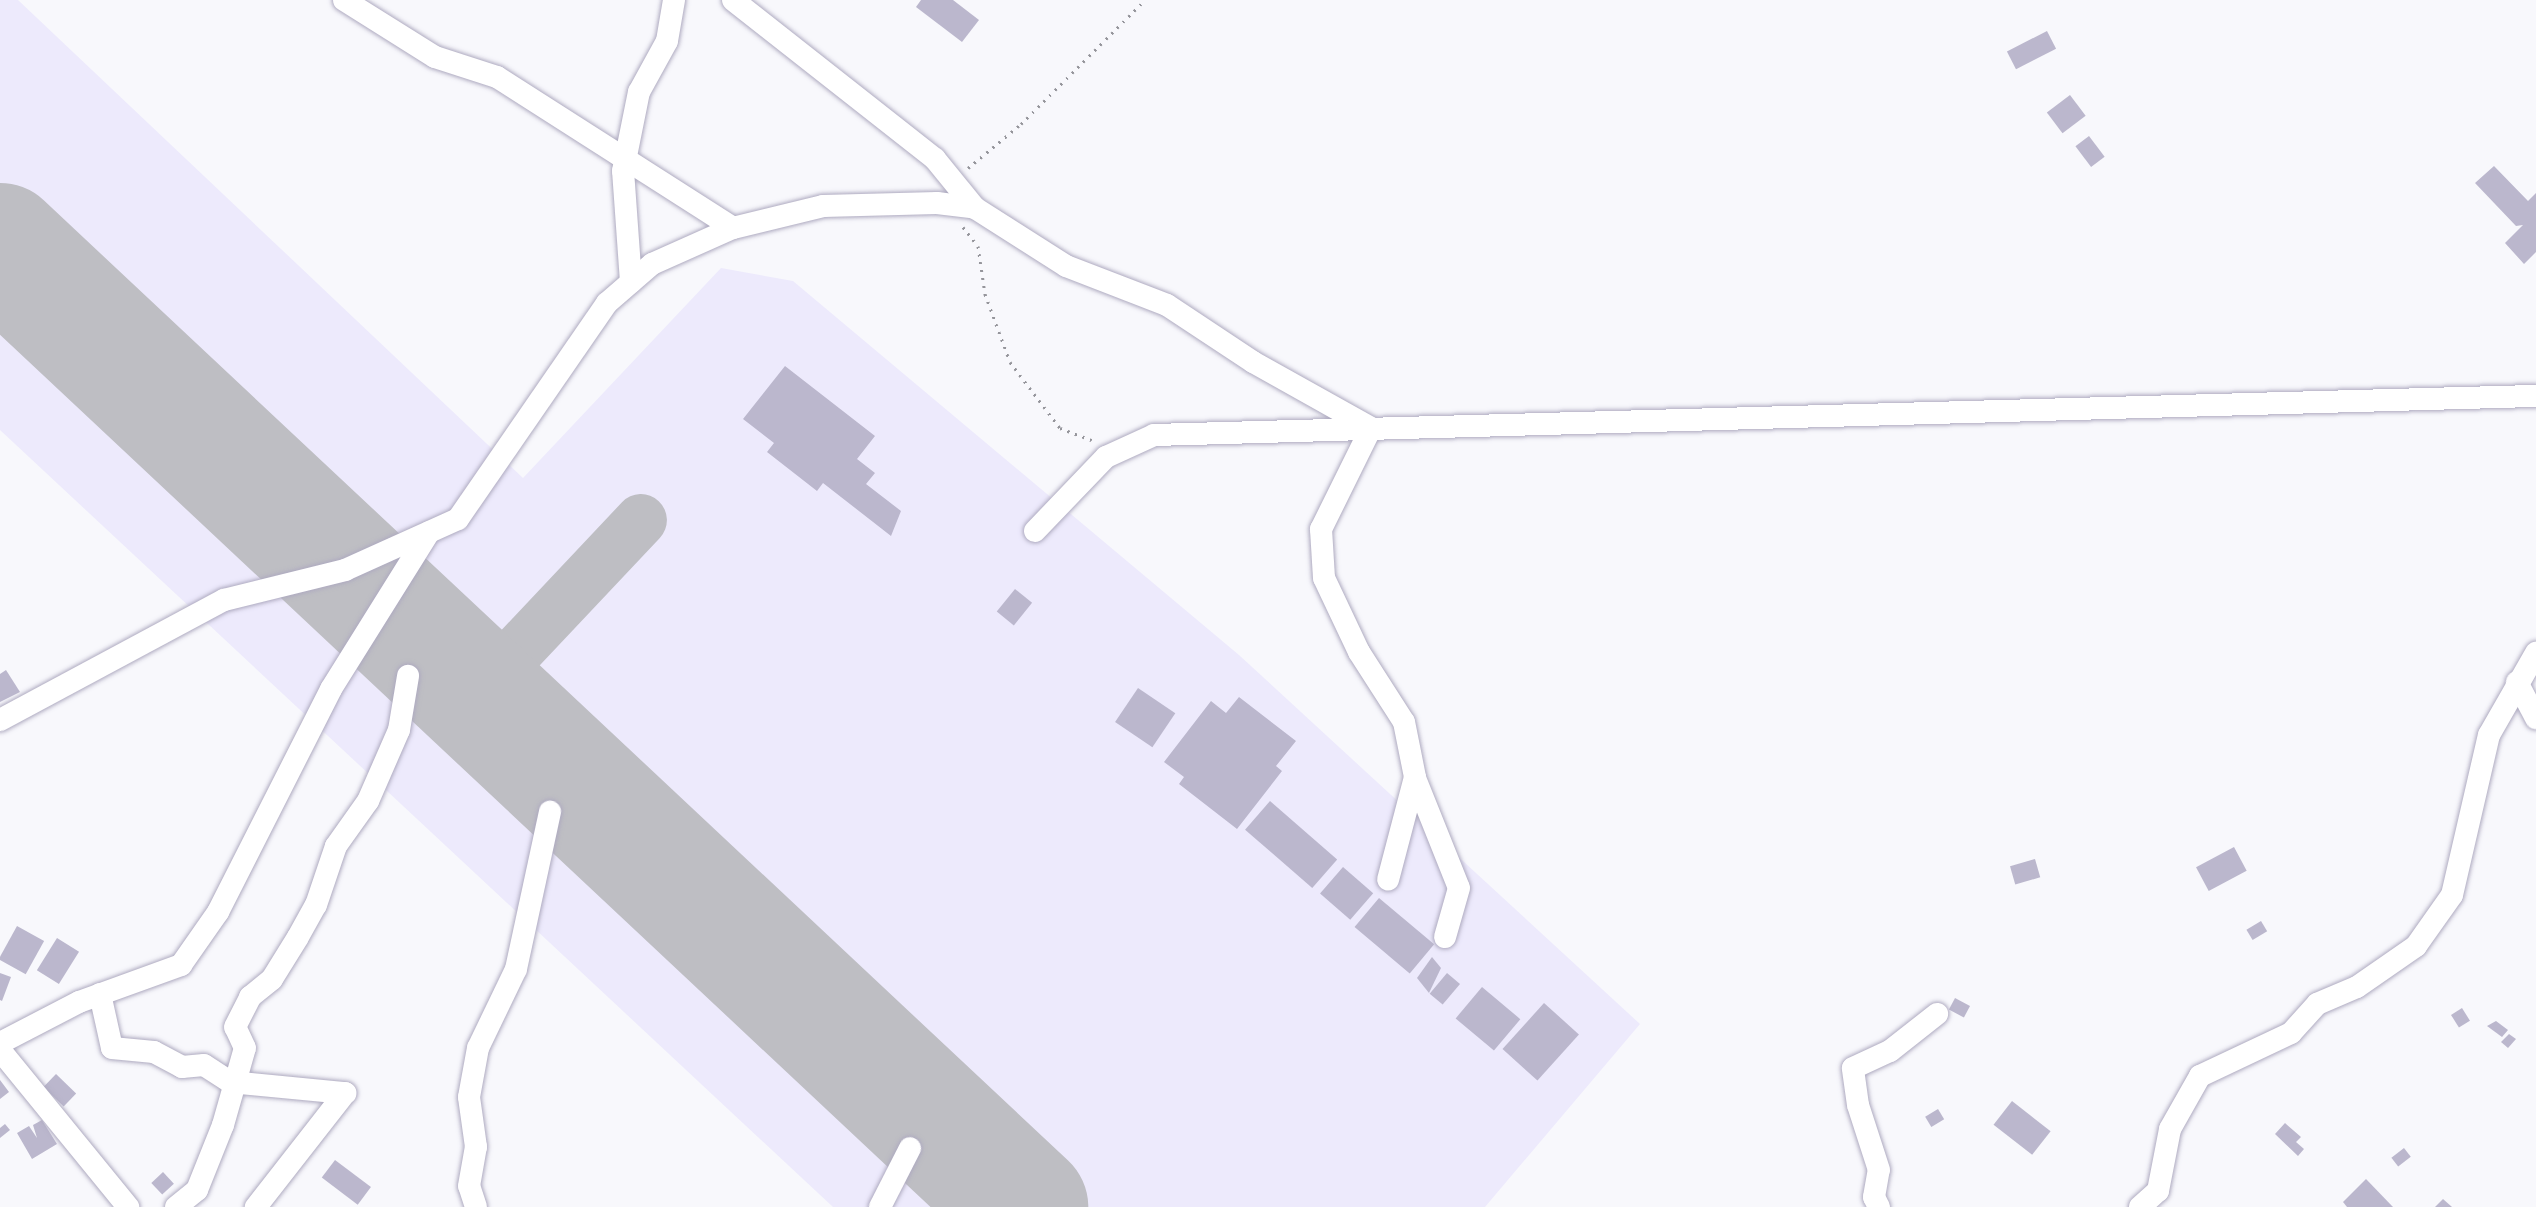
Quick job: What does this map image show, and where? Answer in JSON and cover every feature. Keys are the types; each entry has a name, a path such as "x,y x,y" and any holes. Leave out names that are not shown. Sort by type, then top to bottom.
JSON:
{"street":[{"path":"344,0 435,57 497,77 625,162 733,228"},
{"path":"631,282 625,162 639,92 667,41 674,0"},
{"path":"733,0 935,159 975,208 1066,266 1167,305 1253,362 1371,428"},
{"path":"0,720 224,600 345,570 458,519 607,303 652,264 733,228 823,206 893,202 975,208"},
{"path":"1035,531 1106,457 1154,435 2536,396"},
{"path":"1371,428 1321,529 1324,578 1359,652 1404,722 1415,777 1459,888 1445,937"},
{"path":"0,1043 100,994 181,965 218,912 331,689 429,532"},
{"path":"2140,1207 2158,1191 2170,1129 2200,1076 2291,1033 2317,1004 2357,987 2416,946 2452,895 2489,735 2536,653"},
{"path":"176,1207 197,1190 234,1083 245,1048 235,1027 250,997 272,979 298,937 316,905 336,846 368,801 399,730 408,676"},
{"path":"2517,682 2536,718"},
{"path":"1388,880 1415,777"},
{"path":"476,1207 469,1186 476,1147 469,1097 478,1048 516,969 550,812"},
{"path":"100,994 112,1048 154,1052 182,1067 204,1065 234,1083 345,1093 256,1207"},
{"path":"1879,1207 1874,1197 1879,1170 1858,1105 1853,1068 1890,1051 1937,1014"},
{"path":"0,1050 128,1207"},
{"path":"880,1207 910,1148"}],"shaded area":[{"path":"0,0 18,0 523,478 721,268 793,281 1239,655 1640,1024 1485,1207 833,1207 0,430"}],"building":[{"path":"921,0 953,0 979,20 962,42 916,7"},
{"path":"2047,31 2056,49 2016,69 2007,51"},
{"path":"2070,95 2086,116 2062,133 2047,112"},
{"path":"2089,136 2105,157 2091,167 2075,146"},
{"path":"2494,166 2528,201 2536,193 2536,252 2524,264 2505,243 2523,225 2516,226 2475,183"},
{"path":"785,366 875,436 857,459 875,473 866,484 901,511 891,536 823,483 817,491 767,452 774,443 743,419"},
{"path":"1015,589 1032,603 1014,625 997,612"},
{"path":"6,670 20,692 0,702 0,674"},
{"path":"1138,688 1175,713 1152,747 1115,722"},
{"path":"1239,697 1296,741 1276,766 1282,771 1237,829 1179,784 1184,777 1164,762 1211,701 1226,713"},
{"path":"1270,801 1337,859 1312,888 1245,830"},
{"path":"2234,847 2247,871 2209,891 2196,867"},
{"path":"2035,859 2040,877 2015,884 2010,866"},
{"path":"1343,867 1373,893 1350,920 1320,893"},
{"path":"1379,898 1434,944 1410,973 1355,927"},
{"path":"2261,921 2267,931 2253,940 2246,930"},
{"path":"17,926 44,941 26,974 0,960"},
{"path":"57,938 79,952 59,984 37,970"},
{"path":"1432,957 1441,968 1429,993 1417,978"},
{"path":"0,973 11,977 2,1001 0,1000"},
{"path":"1447,973 1460,984 1443,1005 1430,994"},
{"path":"1482,987 1520,1019 1494,1051 1456,1018"},
{"path":"1955,998 1970,1006 1964,1017 1949,1009"},
{"path":"1544,1003 1579,1034 1537,1081 1503,1049"},
{"path":"2462,1008 2470,1021 2459,1028 2451,1015"},
{"path":"2496,1021 2508,1030 2502,1037 2487,1026"},
{"path":"2509,1034 2516,1039 2508,1048 2501,1042"},
{"path":"56,1074 76,1093 64,1106 43,1087"},
{"path":"0,1080 9,1092 0,1099"},
{"path":"2012,1101 2051,1131 2032,1155 1994,1125"},
{"path":"1938,1109 1944,1119 1931,1127 1925,1117"},
{"path":"42,1120 57,1144 32,1159 17,1133 29,1126 37,1138 33,1125"},
{"path":"2285,1123 2301,1137 2296,1142 2304,1149 2298,1156 2275,1134"},
{"path":"5,1124 10,1130 0,1138 0,1128"},
{"path":"2404,1148 2411,1157 2398,1167 2391,1158"},
{"path":"335,1160 371,1187 358,1205 322,1178"},
{"path":"163,1172 174,1184 162,1195 151,1183"},
{"path":"2366,1179 2393,1207 2347,1207 2343,1202"},
{"path":"2443,1199 2452,1207 2435,1207"}],"taxiway":[{"path":"477,694 641,520"}],"runway":[{"path":"0,247 1024,1207"}]}
